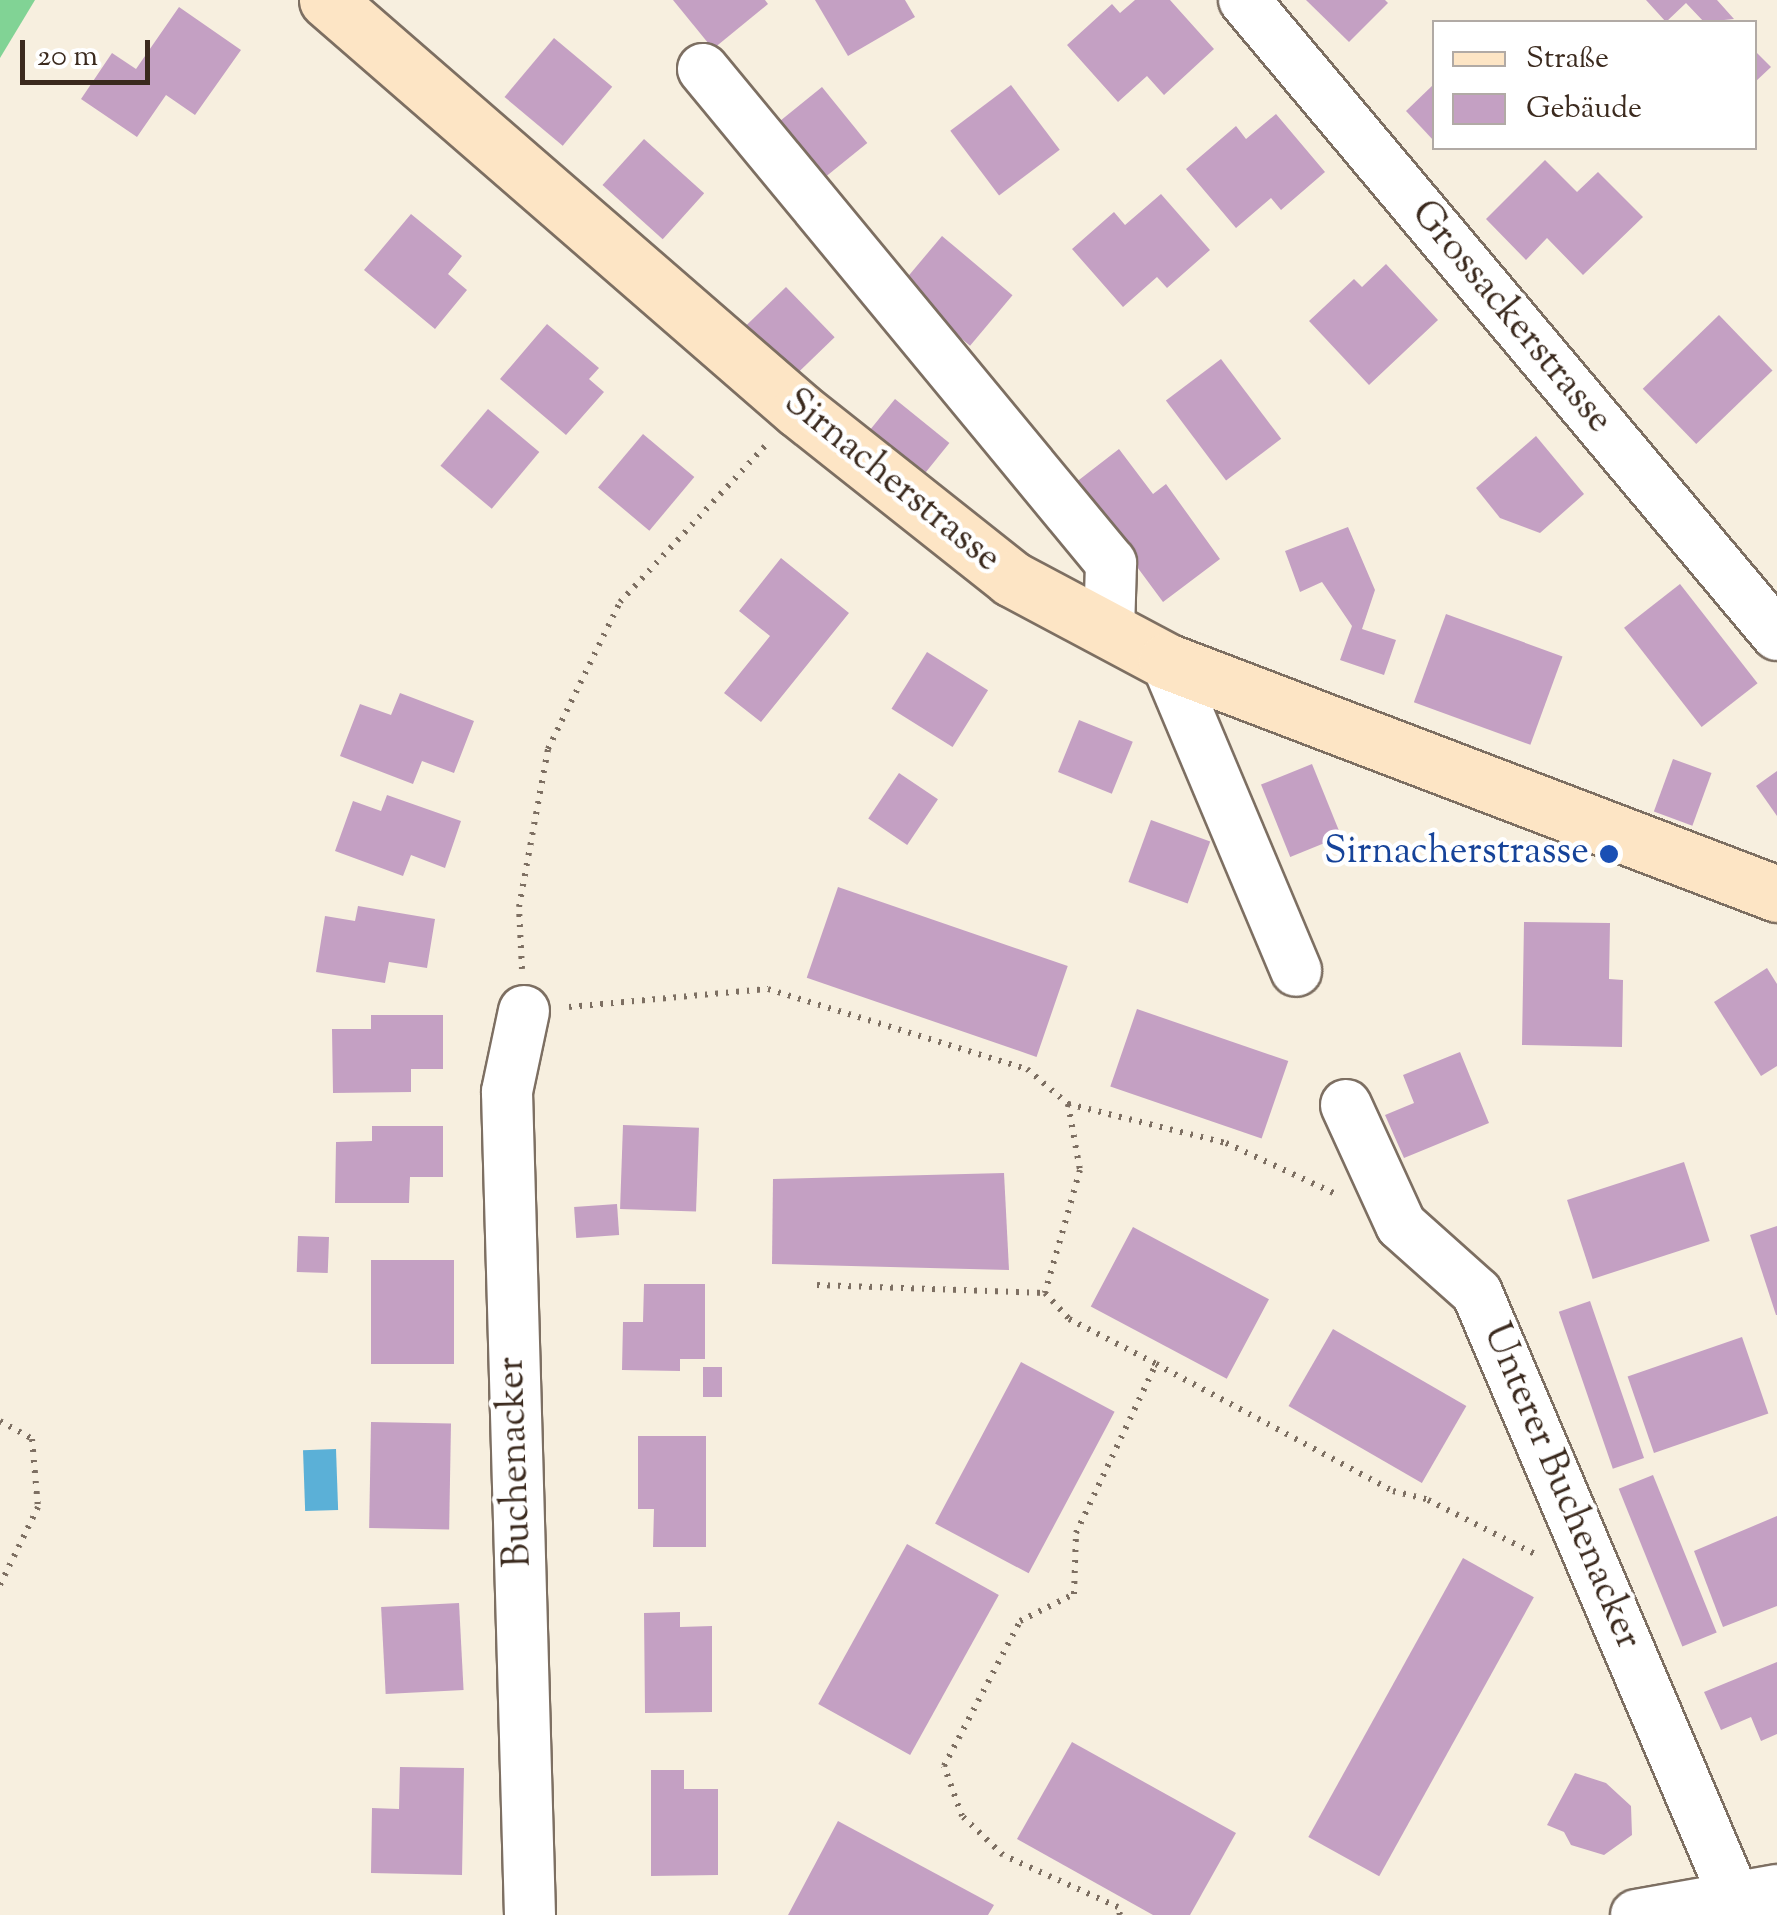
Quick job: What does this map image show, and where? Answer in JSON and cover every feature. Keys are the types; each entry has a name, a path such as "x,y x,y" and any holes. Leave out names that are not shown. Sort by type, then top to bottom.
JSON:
{"street":[{"name":"Sirnacherstrasse","path":"326,0 799,410 1012,579 1166,661 1777,894"},
{"name":"Grossackerstrasse","path":"1244,0 1777,635"},
{"path":"703,69 1111,563 1108,632"},
{"path":"1166,661 1296,970"},
{"name":"Buchenacker","path":"524,1011 508,1092 530,1915"},
{"name":"Unterer Buchenacker","path":"1346,1105 1401,1225 1477,1293 1604,1590 1756,1893"},
{"path":"1636,1915 1756,1893"}],"path":[{"path":"799,410 620,602 548,749 519,907 524,1011 768,989 1027,1069 1068,1104 1226,1144 1401,1225"},
{"path":"1044,1293 1080,1170 1068,1104"},
{"path":"817,1285 1044,1293 1070,1319 1393,1491 1428,1500 1604,1590"},
{"path":"1120,1915 1118,1907 1003,1856 962,1816 944,1766 1020,1621 1074,1594 1076,1533 1156,1364"},
{"path":"0,1421 32,1439 38,1507 0,1585"}],"green space":[{"path":"0,0 35,0 0,58"}],"water":[{"path":"336,1449 338,1510 305,1511 303,1450"}],"building":[{"path":"673,0 765,0 768,4 713,49"},
{"path":"815,0 905,0 915,17 848,56"},
{"path":"1135,0 1170,0 1214,49 1164,95 1147,76 1118,102 1067,45 1112,4 1120,13"},
{"path":"1306,0 1385,0 1388,3 1349,42"},
{"path":"1646,0 1717,0 1734,19 1702,20 1686,3 1664,20"},
{"path":"179,7 241,50 195,115 166,95 137,137 81,99 112,53 136,69"},
{"path":"554,38 612,87 563,146 505,97"},
{"path":"1757,53 1771,67 1757,80"},
{"path":"1011,85 1060,150 999,195 950,131"},
{"path":"1432,86 1432,139 1406,111"},
{"path":"822,87 867,143 822,179 777,124"},
{"path":"1276,114 1325,172 1281,210 1271,198 1236,228 1186,169 1236,126 1246,139"},
{"path":"644,139 704,193 663,239 603,185"},
{"path":"1545,160 1577,192 1598,172 1643,217 1583,275 1547,238 1526,260 1486,219"},
{"path":"1161,194 1210,250 1167,288 1157,277 1123,307 1072,249 1114,212 1125,225"},
{"path":"411,214 462,256 448,274 467,290 435,329 364,270"},
{"path":"942,236 1012,295 970,346 900,287"},
{"path":"1386,264 1438,320 1369,385 1309,321 1354,279 1362,287"},
{"path":"786,287 835,337 782,388 733,338"},
{"path":"1719,315 1772,370 1696,444 1643,389"},
{"path":"547,324 599,368 589,379 604,392 566,435 500,379"},
{"path":"1221,359 1281,439 1226,480 1166,401"},
{"path":"895,399 949,443 912,490 857,446"},
{"path":"488,409 539,452 492,509 440,466"},
{"path":"643,434 694,477 649,531 598,488"},
{"path":"1536,436 1584,494 1540,533 1500,518 1476,488"},
{"path":"1119,449 1153,494 1166,484 1220,559 1163,602 1075,483"},
{"path":"1348,527 1375,590 1362,629 1396,640 1384,675 1340,660 1352,626 1322,582 1300,592 1285,551"},
{"path":"781,558 849,613 761,722 724,693 770,636 739,611"},
{"path":"1680,584 1758,683 1702,727 1624,628"},
{"path":"1446,614 1563,656 1530,745 1414,702"},
{"path":"927,652 988,690 953,747 891,709"},
{"path":"400,693 474,721 454,773 422,761 413,784 340,756 360,704 391,715"},
{"path":"1079,720 1133,742 1112,794 1058,772"},
{"path":"1673,759 1712,773 1692,826 1654,812"},
{"path":"1312,764 1341,836 1290,857 1261,785"},
{"path":"1777,771 1777,816 1756,786"},
{"path":"899,773 938,799 907,845 868,819"},
{"path":"387,795 461,821 445,868 411,855 403,876 335,851 353,801 381,811"},
{"path":"1151,820 1210,842 1188,904 1128,882"},
{"path":"838,887 1068,966 1037,1057 807,978"},
{"path":"358,906 435,919 427,968 389,962 385,983 316,972 325,916 355,921"},
{"path":"1524,922 1610,923 1609,979 1623,980 1622,1047 1522,1045"},
{"path":"1767,968 1777,984 1777,1066 1761,1076 1714,1002"},
{"path":"1137,1009 1288,1061 1262,1139 1110,1087"},
{"path":"371,1015 443,1015 443,1069 411,1069 411,1092 333,1093 332,1029 371,1029"},
{"path":"1460,1052 1489,1123 1404,1158 1385,1115 1414,1103 1403,1075"},
{"path":"623,1125 699,1128 696,1212 620,1209"},
{"path":"372,1126 443,1126 443,1177 410,1177 409,1203 335,1203 336,1142 372,1141"},
{"path":"1684,1162 1710,1241 1593,1279 1567,1200"},
{"path":"1004,1173 1009,1270 772,1264 773,1179"},
{"path":"617,1204 619,1235 576,1238 574,1207"},
{"path":"1777,1226 1777,1315 1776,1315 1750,1235"},
{"path":"1133,1227 1269,1299 1227,1379 1091,1306"},
{"path":"298,1236 329,1237 328,1273 297,1272"},
{"path":"371,1260 454,1260 454,1364 371,1364"},
{"path":"644,1284 705,1284 705,1359 680,1359 680,1371 622,1370 623,1322 643,1322"},
{"path":"1590,1301 1644,1458 1613,1469 1559,1312"},
{"path":"1333,1329 1466,1406 1422,1483 1288,1406"},
{"path":"1742,1337 1768,1414 1654,1453 1628,1376"},
{"path":"1021,1362 1115,1412 1029,1573 935,1524"},
{"path":"703,1367 722,1367 722,1397 703,1397"},
{"path":"371,1422 451,1423 449,1529 369,1528"},
{"path":"638,1436 706,1436 706,1547 653,1547 654,1509 638,1509"},
{"path":"1653,1475 1717,1633 1682,1646 1619,1489"},
{"path":"1777,1516 1777,1606 1723,1627 1694,1551"},
{"path":"907,1544 999,1595 910,1755 818,1704"},
{"path":"1463,1558 1534,1597 1379,1876 1308,1837"},
{"path":"459,1603 464,1690 386,1694 381,1607"},
{"path":"680,1612 680,1627 712,1626 712,1712 645,1713 644,1613"},
{"path":"1777,1662 1777,1734 1761,1741 1751,1717 1721,1730 1704,1692"},
{"path":"1072,1742 1236,1833 1190,1915 1153,1915 1017,1839"},
{"path":"400,1767 464,1768 462,1875 371,1873 372,1808 399,1809"},
{"path":"651,1770 684,1770 684,1789 718,1789 718,1875 651,1876"},
{"path":"1575,1773 1606,1783 1631,1806 1632,1835 1604,1855 1571,1845 1564,1832 1547,1825"},
{"path":"838,1821 994,1905 988,1915 788,1915"}],"place":[{"name":"Sirnacherstrasse","path":"1609,854"}]}
